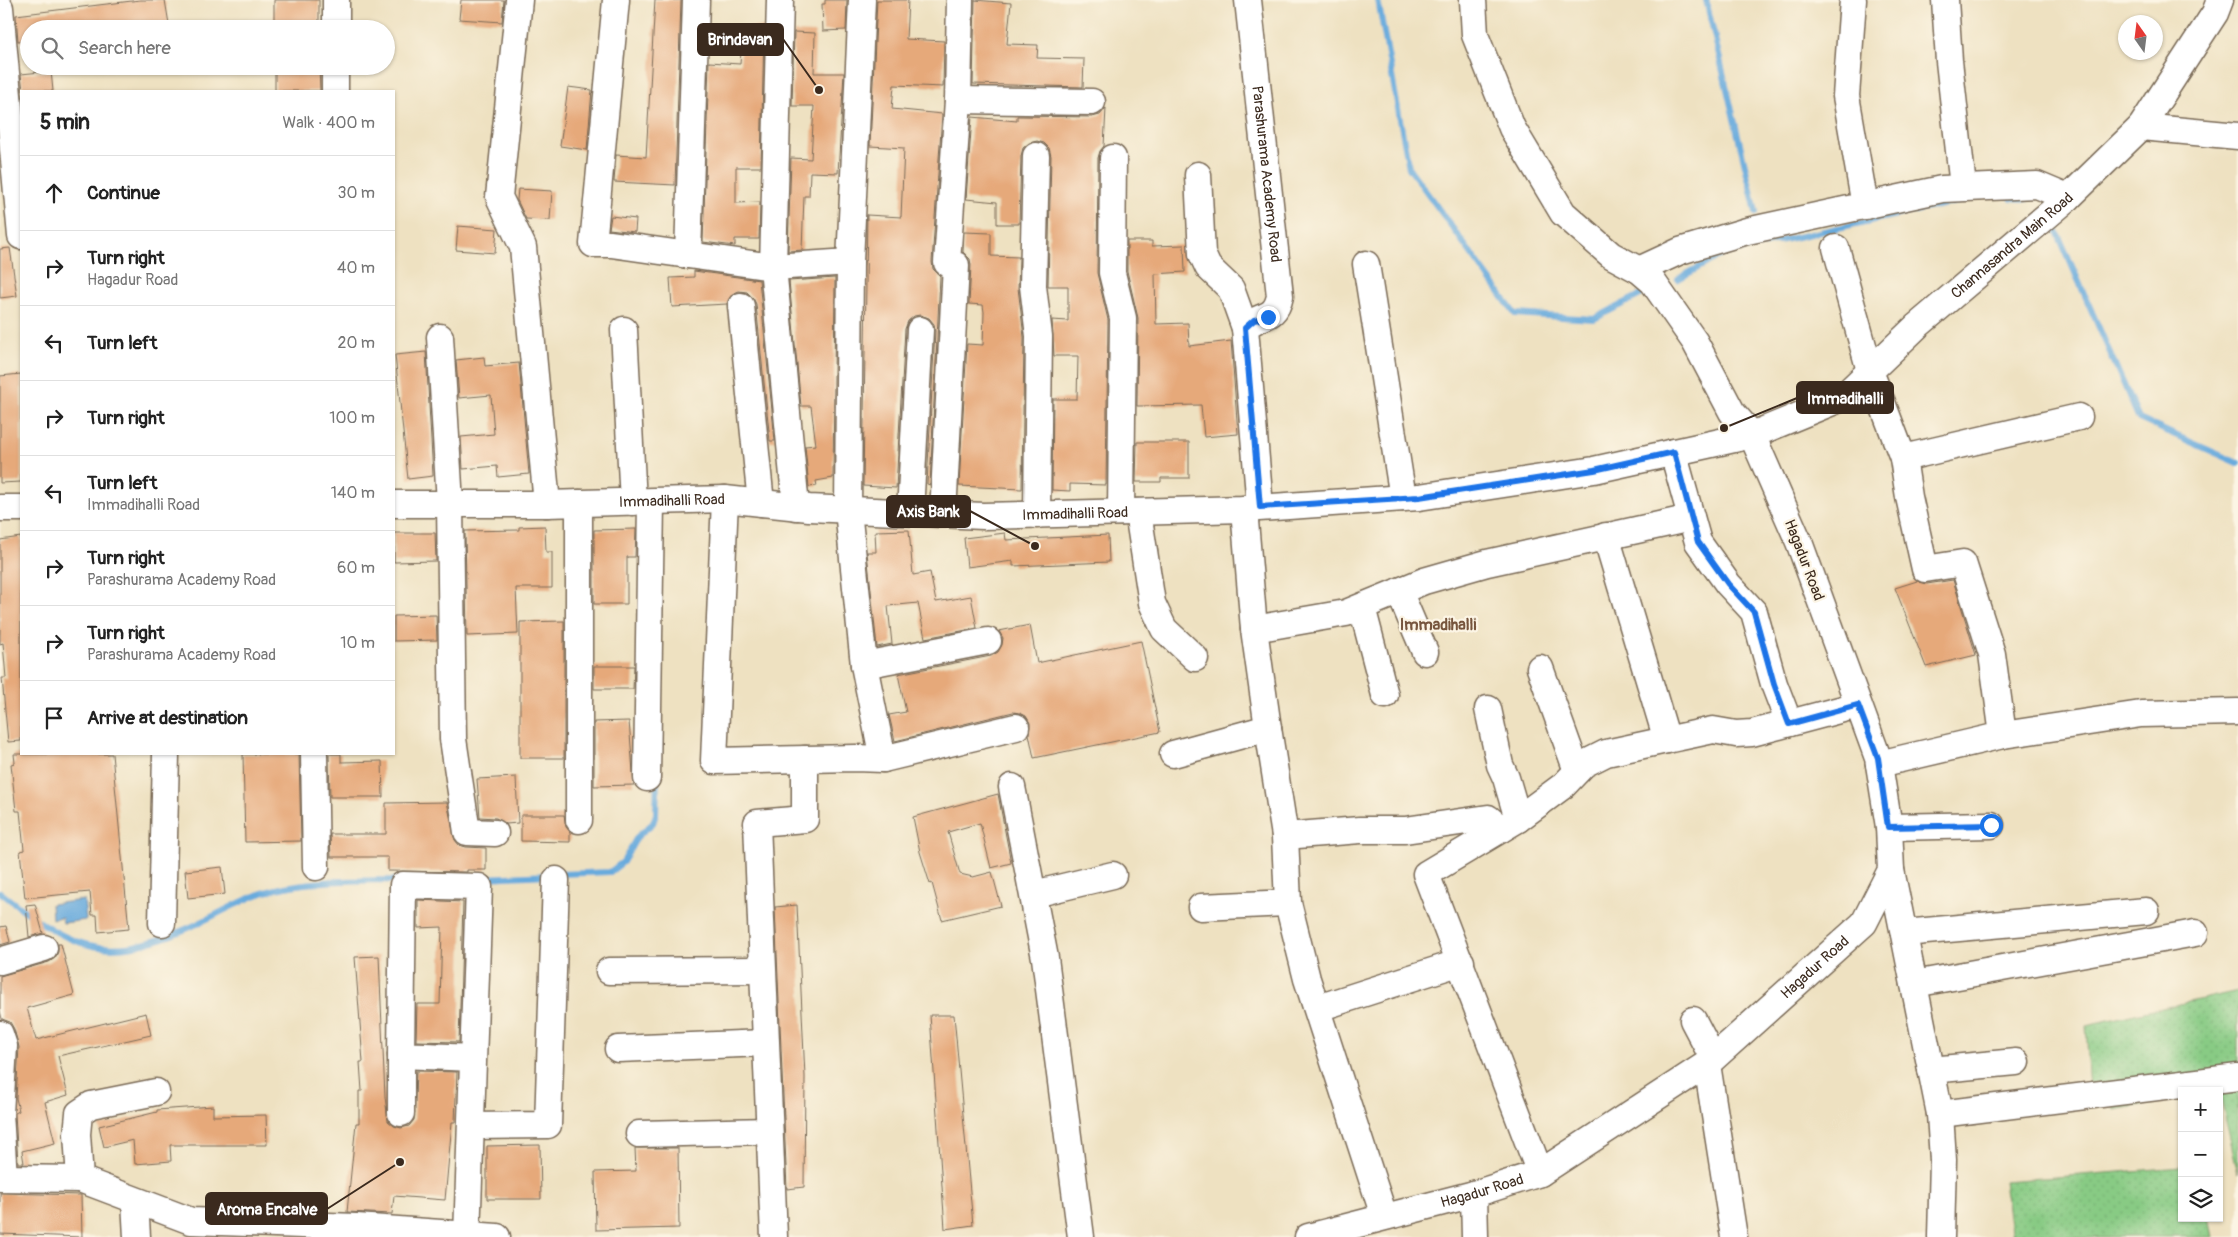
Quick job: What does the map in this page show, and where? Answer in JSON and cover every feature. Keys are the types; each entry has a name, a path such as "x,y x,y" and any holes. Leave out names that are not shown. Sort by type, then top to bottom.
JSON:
{"street":[{"path":"336,0 336,20"},
{"path":"519,0 499,197 523,247 547,504"},
{"path":"616,0 593,244 611,244 773,267 850,262"},
{"path":"688,255 696,0"},
{"path":"780,0 773,267 796,507"},
{"path":"862,0 850,262 848,510 864,666 883,759"},
{"path":"943,514 956,265 947,263 958,100 960,0"},
{"name":"Parashurama Academy Road","path":"1245,328 1254,320 1262,319 1272,313 1278,304 1280,296 1248,0"},
{"name":"Hagadur Road","path":"1311,1237 1384,1216 1474,1194 1540,1173 1710,1061 1864,923 1891,870 1888,827 1879,764 1799,542 1752,435 1732,412 1695,342 1653,282 1639,270 1612,254 1563,213 1512,128 1475,35 1473,0"},
{"path":"1853,0 1846,96 1865,206"},
{"path":"1944,0 1963,187"},
{"name":"Channasandra Main Road","path":"1752,435 1842,398 1917,326 2068,198 2141,127 2215,13 2220,0"},
{"path":"0,8 20,225"},
{"path":"335,75 335,90"},
{"path":"958,100 1092,102"},
{"path":"2141,127 2238,136"},
{"path":"1036,156 1033,286 1039,336 1037,515"},
{"path":"1113,158 1112,274 1123,318 1129,512 1152,602 1164,629 1195,658"},
{"path":"1198,175 1202,254 1208,267 1231,289 1245,328 1252,508 1254,628 1285,836 1288,903 1307,979 1318,1008 1384,1216"},
{"path":"1639,270 1680,251 1747,232 1942,189 2037,185 2068,198"},
{"path":"1836,248 1870,371 1903,458 1909,497 1925,569 1963,563 1992,654 2002,735"},
{"path":"1366,264 1403,498"},
{"path":"741,306 761,503"},
{"path":"624,330 642,502 647,778"},
{"path":"910,512 920,330"},
{"path":"440,337 450,503 453,739 467,832 495,833"},
{"path":"1903,458 2079,417"},
{"name":"Immadihalli Road","path":"395,504 547,504 725,499 796,507 983,516 1252,508 1403,498 1594,470 1752,435"},
{"path":"1674,452 1698,542 1728,584 1754,612 1774,684 1789,724"},
{"path":"725,499 714,761 883,759 1016,727"},
{"path":"578,503 579,820"},
{"path":"0,508 20,508"},
{"path":"1254,628 1346,613 1424,580 1487,563 1691,518"},
{"path":"1606,536 1667,740"},
{"path":"1399,591 1424,652"},
{"path":"1362,607 1385,695"},
{"path":"864,666 988,641"},
{"path":"1540,668 1577,771"},
{"path":"1540,1173 1426,874 1510,824 1564,785 1584,764 1606,753 1713,730 1736,734 1752,734 1858,705"},
{"path":"1488,709 1500,766 1506,778 1510,824"},
{"path":"1879,764 2002,735 2140,714 2238,712"},
{"path":"1174,754 1268,728"},
{"path":"162,923 166,755"},
{"path":"314,755 316,867"},
{"path":"774,1237 756,823 805,819 805,759"},
{"path":"1012,787 1045,958 1066,1109 1081,1237"},
{"path":"1285,836 1360,830 1405,830 1488,818 1510,824"},
{"path":"1888,827 1991,825"},
{"path":"1891,870 1940,1114 1943,1160 1941,1237"},
{"path":"1034,894 1112,875"},
{"path":"472,1126 548,1125 556,880"},
{"path":"401,1113 403,885 478,887 472,1126 467,1235"},
{"path":"1201,907 1288,903"},
{"path":"1904,933 2146,912"},
{"path":"1914,984 2195,934"},
{"path":"0,961 44,948"},
{"path":"1318,1008 1461,962"},
{"path":"610,970 762,970"},
{"path":"1693,1020 1710,1061 1734,1237"},
{"path":"0,1034 4,1046 0,1113 2,1178 80,1179 191,1221 356,1227 497,1237"},
{"path":"618,1049 766,1044"},
{"path":"402,1055 473,1058"},
{"path":"1931,1070 2016,1062"},
{"path":"1940,1114 2238,1077"},
{"path":"80,1179 77,1134 80,1113 91,1106 156,1092"},
{"path":"639,1134 769,1131"},
{"path":"1474,1194 1476,1237"},
{"path":"135,1201 137,1237"}],"green space":[{"path":"2238,991 2238,1173 2223,1108 2223,1087 2178,1087 2178,1099 2115,1110 2110,1088 2090,1092 2086,1025"},
{"path":"2178,1167 2178,1222 2210,1222 2213,1237 2012,1237 2004,1181"}],"water":[{"path":"84,900 86,920 63,923 62,917 52,919 51,904"}],"building":[{"path":"140,0 165,0 168,20 20,20 20,41 18,41 16,15"},
{"path":"274,0 319,0 319,20 274,20"},
{"path":"461,0 504,0 502,22 459,19"},
{"path":"655,0 681,0 675,185 614,182 616,155 646,157"},
{"path":"825,0 847,0 846,30 823,31 822,4 825,4"},
{"path":"877,0 908,0 906,39 944,41 943,87 894,85 892,109 942,114 932,262 933,269 940,276 930,485 927,484 935,331 934,324 929,318 920,315 914,316 908,321 905,329 896,488 863,486 867,215 901,217 904,148 870,146"},
{"path":"975,0 1011,3 1007,44 1038,45 1037,58 1084,59 1083,87 973,84"},
{"path":"743,27 764,27 761,167 736,167 736,203 760,202 759,239 735,239 735,246 703,242 709,62 740,64"},
{"path":"794,32 815,33 814,73 844,73 838,173 810,172 809,196 804,196 802,250 788,251 791,158 811,159 814,106 792,106"},
{"path":"21,75 51,75 53,90 23,90"},
{"path":"275,75 319,75 320,90 275,90"},
{"path":"568,87 592,90 587,150 560,146"},
{"path":"1106,108 1104,146 1098,158 1097,273 1108,320 1106,485 1070,484 1070,491 1052,490 1053,399 1077,399 1078,356 1054,356 1052,320 1068,321 1068,286 1048,286 1051,156 1049,148 1044,143 1037,141 1029,143 1023,148 1021,156 1019,224 997,224 997,202 966,199 972,117 1017,121 1017,116 1092,117 1100,115"},
{"path":"518,189 552,191 550,220 526,219 517,200"},
{"path":"611,216 636,219 635,232 609,229"},
{"path":"458,226 497,229 495,253 456,250"},
{"path":"964,232 991,233 991,256 1019,257 1018,288 1024,337 1022,489 959,486 967,344 983,345 984,312 983,305 969,304 971,265 970,259 963,252"},
{"path":"1127,241 1152,241 1152,246 1184,245 1185,272 1155,274 1156,324 1188,323 1189,346 1231,341 1238,434 1204,437 1201,405 1137,406 1138,318 1127,271"},
{"path":"10,248 17,296 0,298 0,249"},
{"path":"694,271 759,280 775,441 770,441 756,304 747,292 739,291 732,294 727,304 672,307 670,278 694,277"},
{"path":"835,278 833,478 816,481 817,486 809,487 805,446 816,445 811,406 801,406 789,281"},
{"path":"426,352 433,476 408,479 395,355"},
{"path":"484,357 485,366 519,363 529,474 498,477 497,466 463,469 461,437 494,434 491,395 459,398 456,360"},
{"path":"20,374 20,482 0,483 0,376"},
{"path":"1137,442 1189,442 1189,478 1161,478 1161,482 1136,482"},
{"path":"545,526 546,552 552,552 552,588 516,588 518,634 467,636 465,531 519,530 519,527"},
{"path":"636,529 635,557 627,557 627,604 594,604 594,530"},
{"path":"909,530 913,575 930,572 936,602 971,596 977,628 925,638 918,603 888,606 892,644 877,647 867,552 876,552 875,531"},
{"path":"395,533 435,533 436,561 395,562"},
{"path":"1005,533 1006,540 1108,535 1109,562 1013,566 1013,561 967,567 964,538"},
{"path":"20,537 20,741 8,742 2,678 6,678 3,643 0,644 0,540"},
{"path":"1953,580 1976,655 1926,667 1895,588 1917,581 1927,584"},
{"path":"436,615 437,640 395,641 395,616"},
{"path":"564,621 564,758 520,758 520,622"},
{"path":"1030,625 1037,663 1141,641 1160,732 1034,758 1029,734 1030,723 1026,716 1013,712 895,741 889,715 906,712 898,674 991,656 998,652 1002,645 1003,638 999,631"},
{"path":"594,666 634,666 633,689 594,689"},
{"path":"629,721 634,785 594,786 594,722"},
{"path":"14,754 112,755 129,929 98,932 97,915 92,915 90,892 25,898 20,851 24,850 20,811 16,811 11,764 15,763"},
{"path":"243,755 299,755 301,841 245,842"},
{"path":"329,755 341,755 341,762 382,761 383,797 330,797"},
{"path":"516,777 518,823 506,824 496,818 480,817 477,779"},
{"path":"998,794 1011,863 991,868 980,823 948,832 960,874 973,877 992,872 1001,906 942,920 932,883 930,884 920,852 913,817"},
{"path":"447,802 455,840 459,845 466,847 486,848 486,870 467,870 467,872 388,871 388,857 331,857 330,834 386,834 386,803"},
{"path":"521,815 564,815 566,827 570,832 570,842 521,841"},
{"path":"222,867 225,894 188,898 185,871"},
{"path":"418,900 463,902 459,1042 416,1041 417,1004 440,1004 442,927 418,928"},
{"path":"35,904 43,933 29,937 26,905"},
{"path":"797,905 805,1077 804,1187 787,1189 775,907"},
{"path":"6,926 10,942 0,945 0,927"},
{"path":"58,944 61,944 74,995 27,1008 36,1040 146,1013 151,1035 58,1056 68,1095 45,1102 55,1143 22,1151 24,1163 18,1163 15,1113 19,1111 16,1098 19,1047 10,1022 2,1019 0,1011 0,976 49,962 55,958 58,952"},
{"path":"379,956 385,1097 388,1121 394,1126 401,1128 409,1126 414,1120 416,1071 457,1072 455,1122 452,1122 445,1200 394,1196 392,1214 347,1212 356,1123 359,1123 359,1091 362,1091 360,1062 363,1062 355,957"},
{"path":"930,1015 954,1015 973,1225 945,1229"},
{"path":"213,1106 213,1116 266,1115 267,1145 170,1145 171,1161 135,1164 133,1140 104,1147 99,1126 157,1112 157,1110"},
{"path":"540,1145 541,1199 487,1199 487,1146"},
{"path":"635,1148 678,1148 679,1228 596,1230 595,1172 636,1171"},
{"path":"0,1193 81,1195 82,1237 0,1234"}],"waterway":[{"path":"1378,0 1409,168 1515,314 1594,319 1642,294"},
{"path":"1706,0 1756,212"},
{"path":"2011,198 2027,199"},
{"path":"1678,279 1725,253 1964,200"},
{"path":"2054,225 2139,419 2238,463"},
{"path":"560,874 610,872 623,862 637,837 653,823 656,814 657,779"},
{"path":"481,878 550,875"},
{"path":"0,892 46,926 67,937 87,945 108,948 131,946 157,940 196,925 252,897 278,888 312,883 398,880"}],"place":[{"name":"Brindavan","path":"819,90"},
{"name":"Immadihalli","path":"1724,428"},
{"name":"Axis Bank","path":"1035,546"},
{"name":"Aroma Encalve","path":"400,1162"}],"district":[{"name":"Immadihalli","path":"1438,625"}],"route":[{"path":"1268,317 1254,320 1245,328 1260,507 1419,497 1594,470 1674,452 1698,542 1728,584 1754,612 1774,684 1789,724 1858,705 1878,758 1888,827 1991,825"}]}
